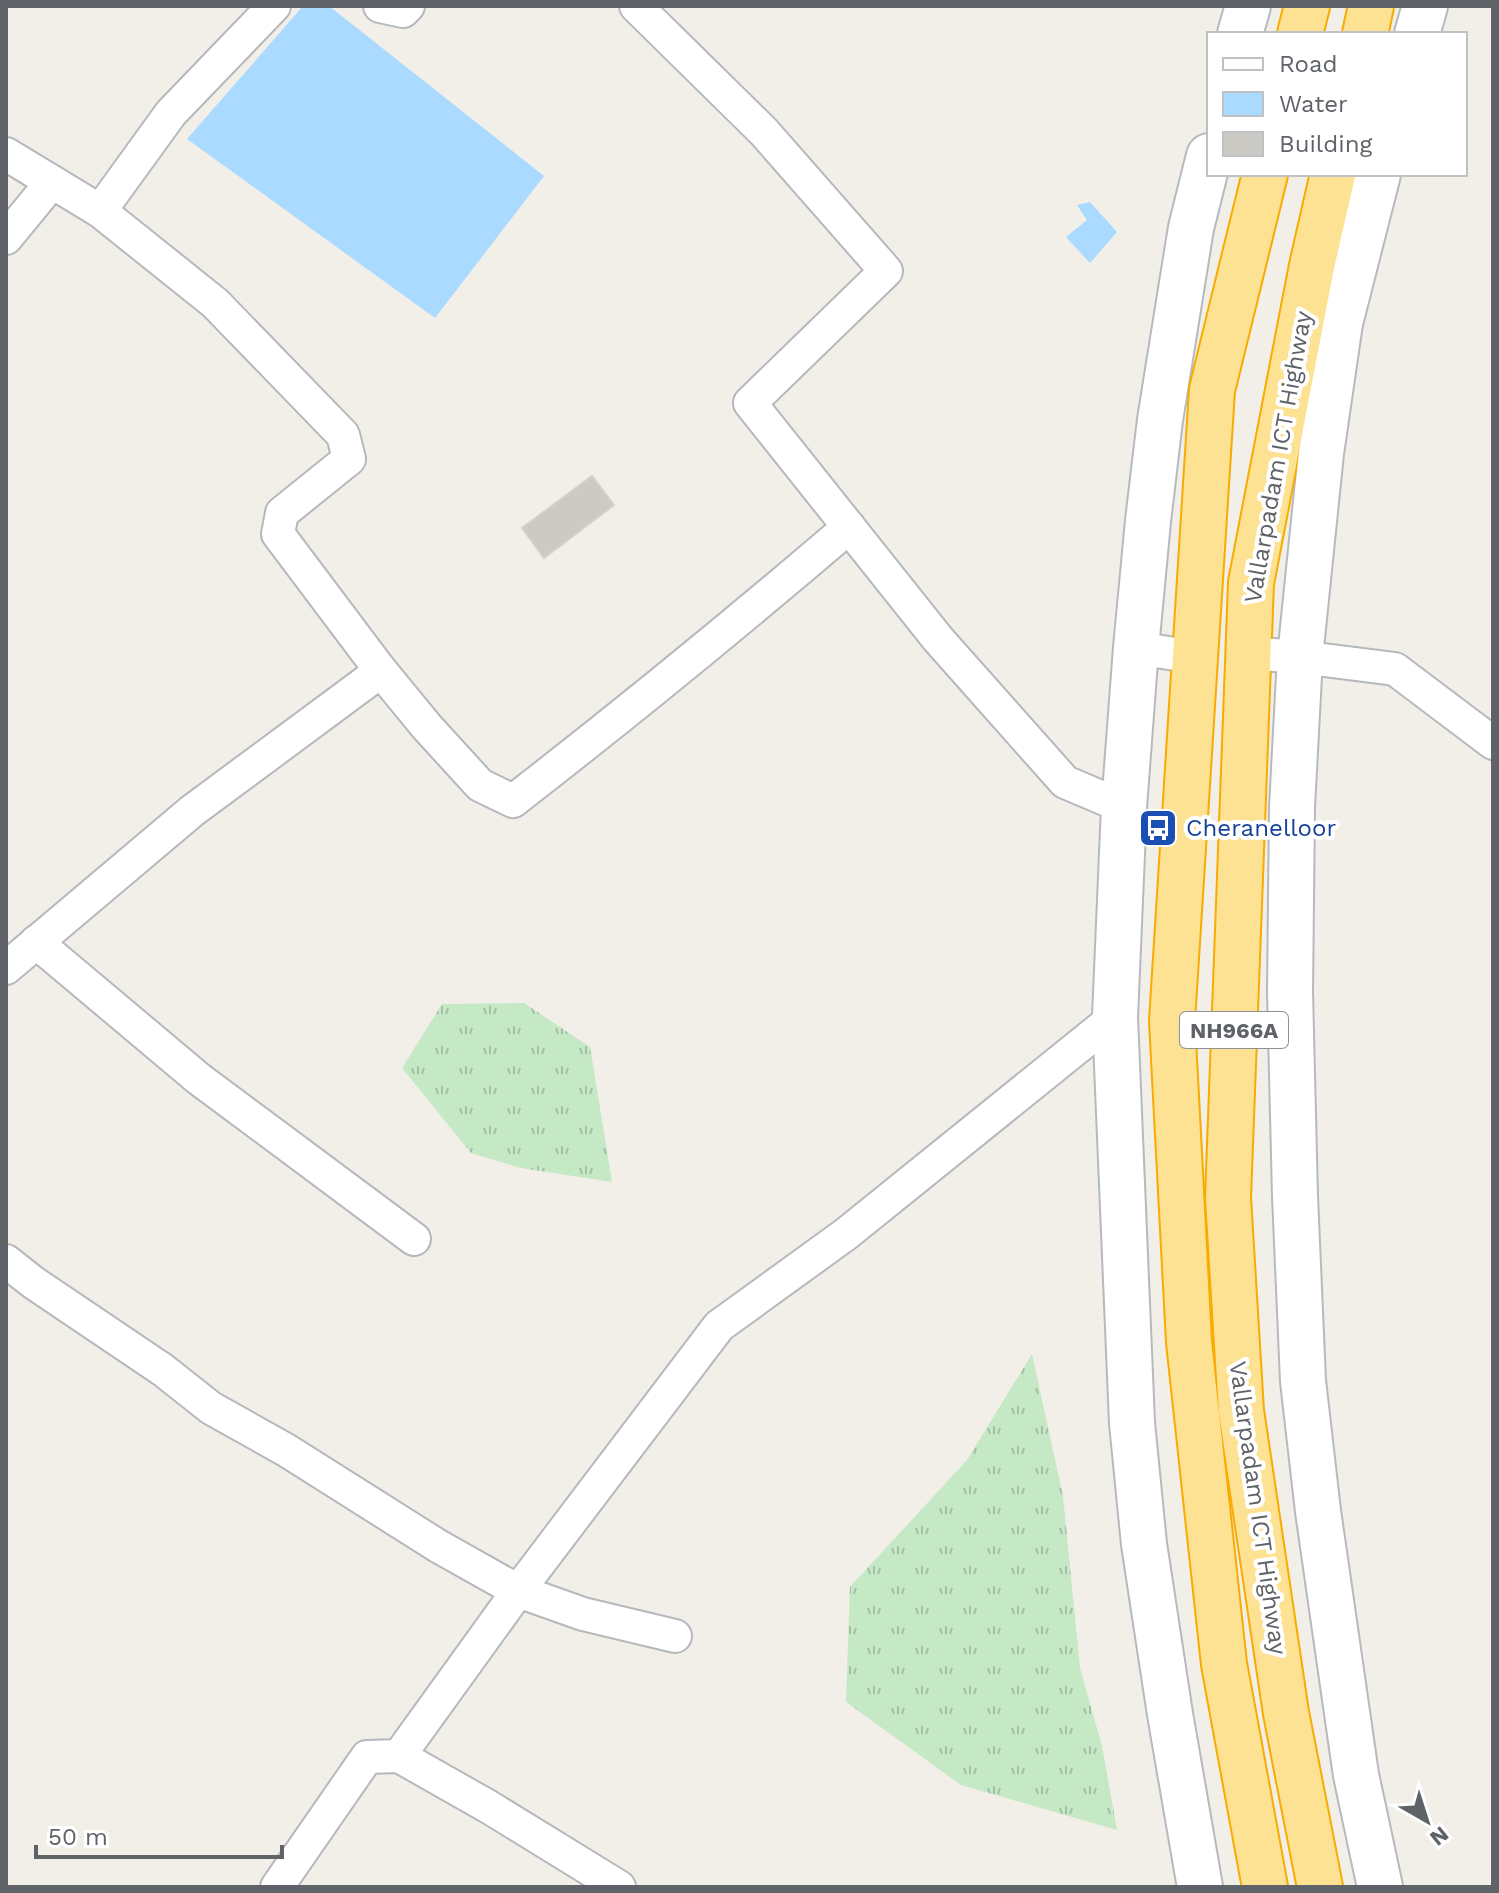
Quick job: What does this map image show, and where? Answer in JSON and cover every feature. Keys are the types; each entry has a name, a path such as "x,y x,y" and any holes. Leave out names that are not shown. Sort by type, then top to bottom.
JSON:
{"highway":[{"path":"1300,32 1307,6"},
{"path":"1365,32 1371,6"},
{"name":"Vallarpadam ICT Highway","path":"1265,176 1212,390 1172,1021 1189,1342 1224,1664 1265,1887"},
{"name":"Vallarpadam ICT Highway","path":"1320,1887 1286,1713 1241,1411 1228,1198 1251,583 1312,266 1333,176"}],"street":[{"path":"100,211 171,113 274,6"},
{"path":"380,6 403,11 408,6"},
{"path":"636,6 764,132 886,271 750,403 938,639 1065,782 1124,807"},
{"path":"1241,32 1248,6"},
{"path":"1418,32 1425,6"},
{"path":"6,154 100,211 215,303 343,435 349,459 282,513 278,534 427,727 480,785 513,801 722,635 849,527"},
{"path":"1200,1887 1146,1559 1132,1423 1115,1017 1124,807 1136,648 1160,420 1191,228 1207,164"},
{"path":"1377,176 1340,323 1321,453 1300,657 1292,807 1290,992 1303,1381 1318,1511 1356,1775 1380,1887"},
{"path":"6,238 52,182"},
{"path":"1136,648 1195,657"},
{"path":"1248,653 1395,669 1488,728"},
{"path":"6,968 192,811 381,671"},
{"path":"36,942 199,1079 414,1239"},
{"path":"399,1756 518,1591 719,1326 846,1234 1115,1017"},
{"path":"6,1261 163,1370 211,1408 518,1591 583,1614 675,1636"},
{"path":"277,1887 367,1757 399,1756 619,1887"}],"green space":[{"path":"524,1003 590,1047 612,1182 521,1168 471,1153 402,1068 442,1004"},
{"path":"1032,1354 1063,1496 1080,1668 1102,1746 1117,1830 961,1785 846,1702 850,1587 967,1460"}],"water":[{"path":"303,6 329,6 544,176 435,318 187,139"},
{"path":"1090,202 1117,232 1090,263 1066,237 1087,220 1077,205"}],"building":[{"path":"592,476 614,505 544,558 522,528"}],"place":[{"name":"Cheranelloor","path":"1158,828"}]}
